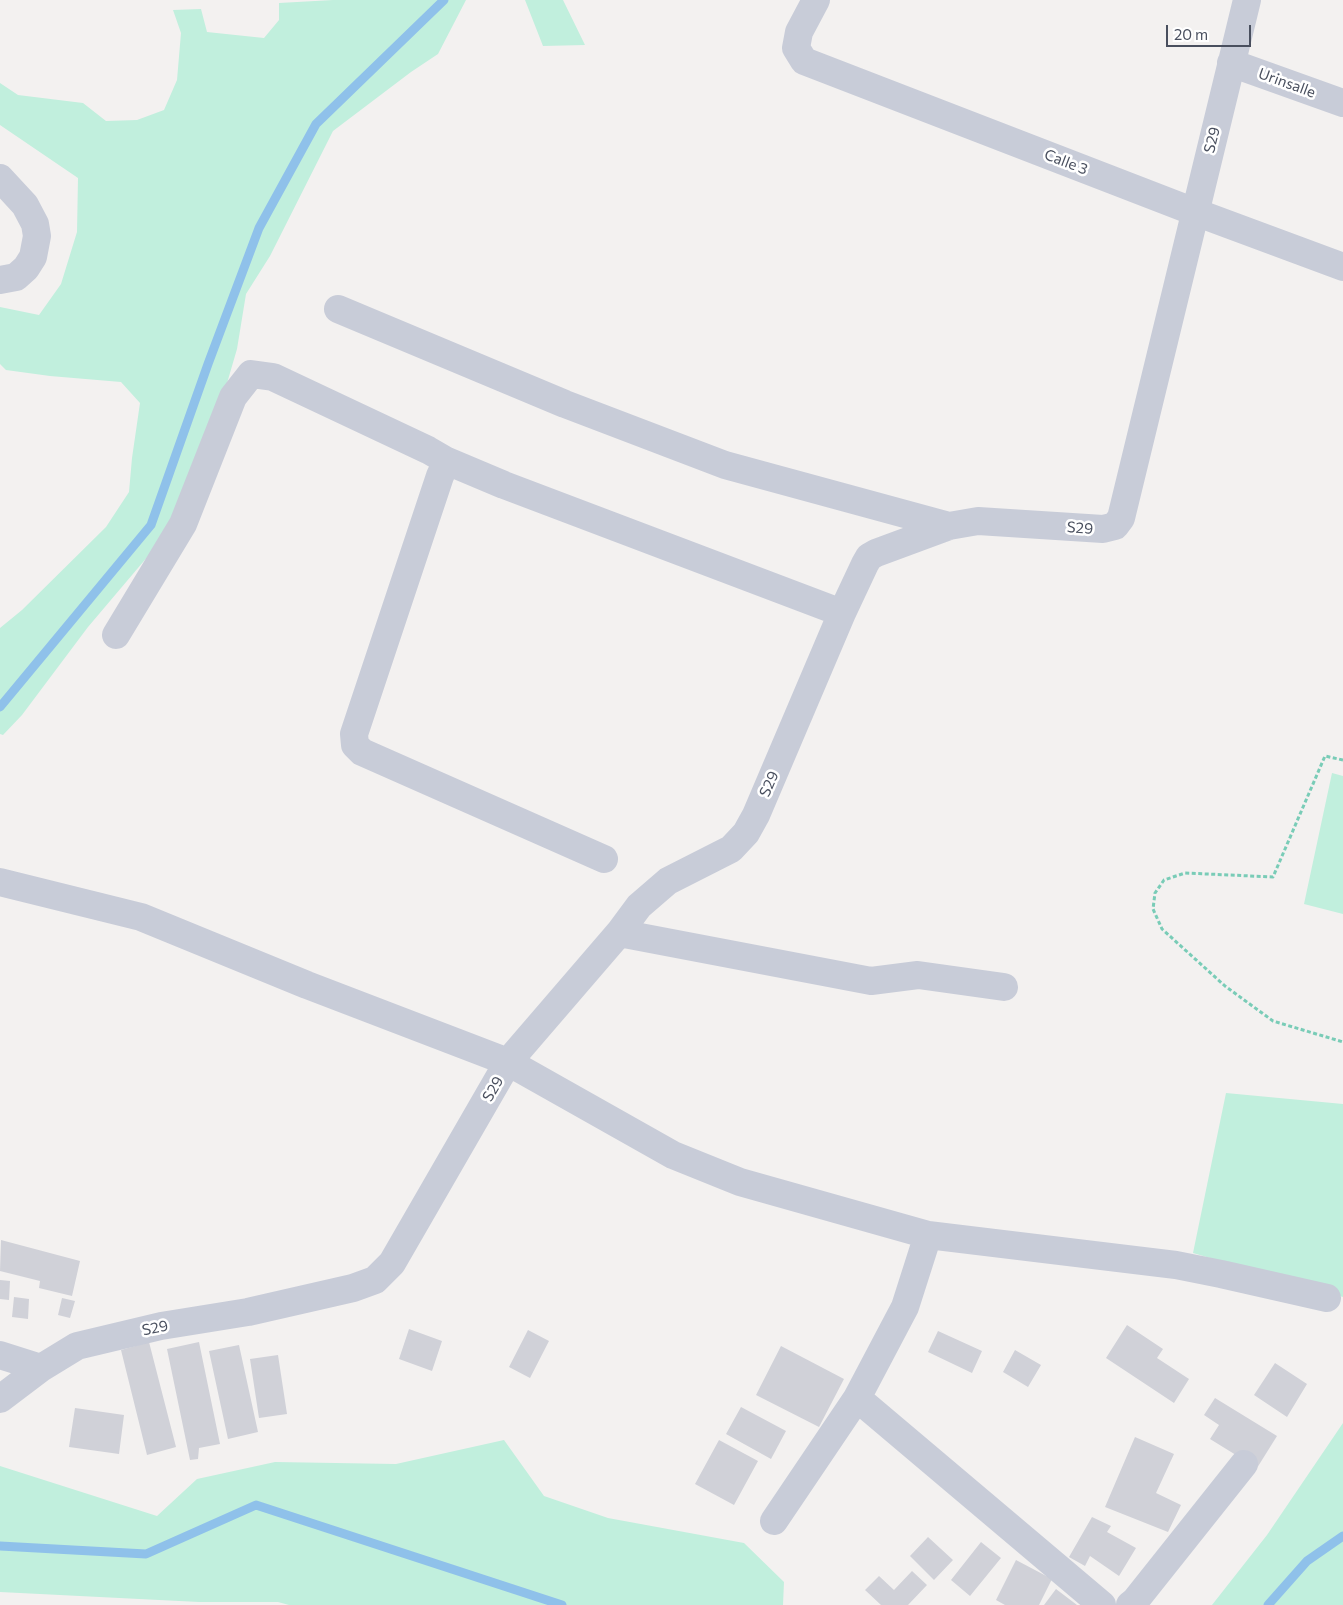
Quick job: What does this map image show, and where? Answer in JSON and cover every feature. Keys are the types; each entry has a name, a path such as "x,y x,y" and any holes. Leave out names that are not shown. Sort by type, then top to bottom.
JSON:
{"street":[{"name":"Calle 3","path":"816,0 799,32 796,48 804,61 1194,212 1343,267"},
{"name":"S29","path":"0,1399 40,1368 78,1346 161,1326 248,1312 353,1288 375,1280 392,1263 508,1062 619,933 639,906 668,882 730,849 746,833 756,815 842,612 869,557 876,552 949,526 978,521 1103,529 1114,526 1121,518 1247,0"},
{"name":"Urinsalle","path":"1231,63 1343,103"},
{"path":"0,178 25,205 35,224 37,236 33,257 26,268 16,276 0,280"},
{"path":"338,309 565,404 725,465 949,526"},
{"path":"116,635 183,524 233,397 251,374 273,377 428,450 446,461 513,489 842,612"},
{"path":"446,461 354,734 355,745 362,752 604,860"},
{"path":"0,882 141,917 307,985 508,1062 673,1155 731,1179 928,1235 1176,1265 1327,1298"},
{"path":"619,933 871,980 918,975 1004,987"},
{"path":"774,1521 857,1398 905,1307 928,1235"},
{"path":"0,1355 40,1368"},
{"path":"857,1398 1102,1605"},
{"path":"1130,1605 1244,1464"}],"path":[{"path":"1343,760 1325,756 1273,877 1184,873 1164,880 1155,893 1153,909 1162,929 1225,986 1273,1021 1343,1042"}],"green space":[{"path":"333,0 466,0 438,54 333,131 270,256 246,294 237,349 225,390 171,529 88,627 22,715 3,735 0,734 0,628 22,610 106,527 129,492 140,403 121,382 6,370 0,364 0,307 39,315 61,284 77,232 78,178 0,125 0,83 18,95 83,103 106,121 137,120 164,110 177,80 181,33 173,10 201,9 207,32 264,38 279,20 279,3"},
{"path":"525,0 563,0 585,45 543,46"},
{"path":"1332,773 1343,776 1343,914 1304,904"},
{"path":"1226,1093 1343,1104 1343,1297 1193,1253"},
{"path":"1343,1423 1343,1605 1212,1605 1267,1535"},
{"path":"504,1440 544,1496 608,1518 744,1543 784,1582 783,1605 289,1605 278,1602 199,1602 0,1592 0,1466 157,1516 197,1479 275,1462 396,1464"}],"building":[{"path":"1,1240 80,1261 72,1296 39,1288 40,1281 0,1271"},
{"path":"0,1280 10,1281 9,1300 0,1299"},
{"path":"14,1297 29,1299 28,1319 12,1317"},
{"path":"62,1298 75,1301 70,1318 58,1315"},
{"path":"1127,1325 1163,1349 1157,1358 1189,1379 1174,1403 1106,1358"},
{"path":"409,1329 442,1341 432,1371 399,1359"},
{"path":"528,1330 549,1341 530,1378 509,1367"},
{"path":"938,1331 982,1351 972,1373 928,1352"},
{"path":"149,1342 176,1447 147,1455 121,1350"},
{"path":"199,1342 220,1444 199,1448 198,1459 190,1460 167,1349"},
{"path":"239,1345 258,1432 228,1439 209,1351"},
{"path":"781,1346 844,1379 819,1427 756,1395"},
{"path":"1015,1350 1041,1365 1028,1387 1003,1372"},
{"path":"278,1355 287,1414 259,1418 250,1359"},
{"path":"1275,1363 1307,1384 1287,1417 1254,1395"},
{"path":"1215,1398 1277,1436 1257,1468 1210,1439 1219,1425 1204,1415"},
{"path":"741,1407 786,1431 771,1459 726,1434"},
{"path":"75,1408 124,1415 119,1454 69,1447"},
{"path":"1135,1437 1174,1454 1156,1493 1181,1505 1168,1532 1105,1507"},
{"path":"719,1440 758,1461 734,1505 695,1484"},
{"path":"1092,1517 1111,1526 1107,1532 1136,1548 1119,1576 1090,1556 1085,1566 1069,1557"},
{"path":"928,1537 953,1560 934,1580 910,1556"},
{"path":"981,1542 1001,1558 970,1596 951,1580"},
{"path":"1016,1560 1052,1579 1039,1605 1005,1605 996,1600"},
{"path":"912,1571 927,1585 908,1605 881,1605 865,1590 879,1576 894,1590"},
{"path":"1056,1589 1077,1605 1044,1605"}],"waterway":[{"path":"0,707 151,525 259,228 316,124 444,0"},
{"path":"0,1546 146,1554 256,1505 562,1605"},
{"path":"1268,1605 1307,1561 1343,1536"}]}
